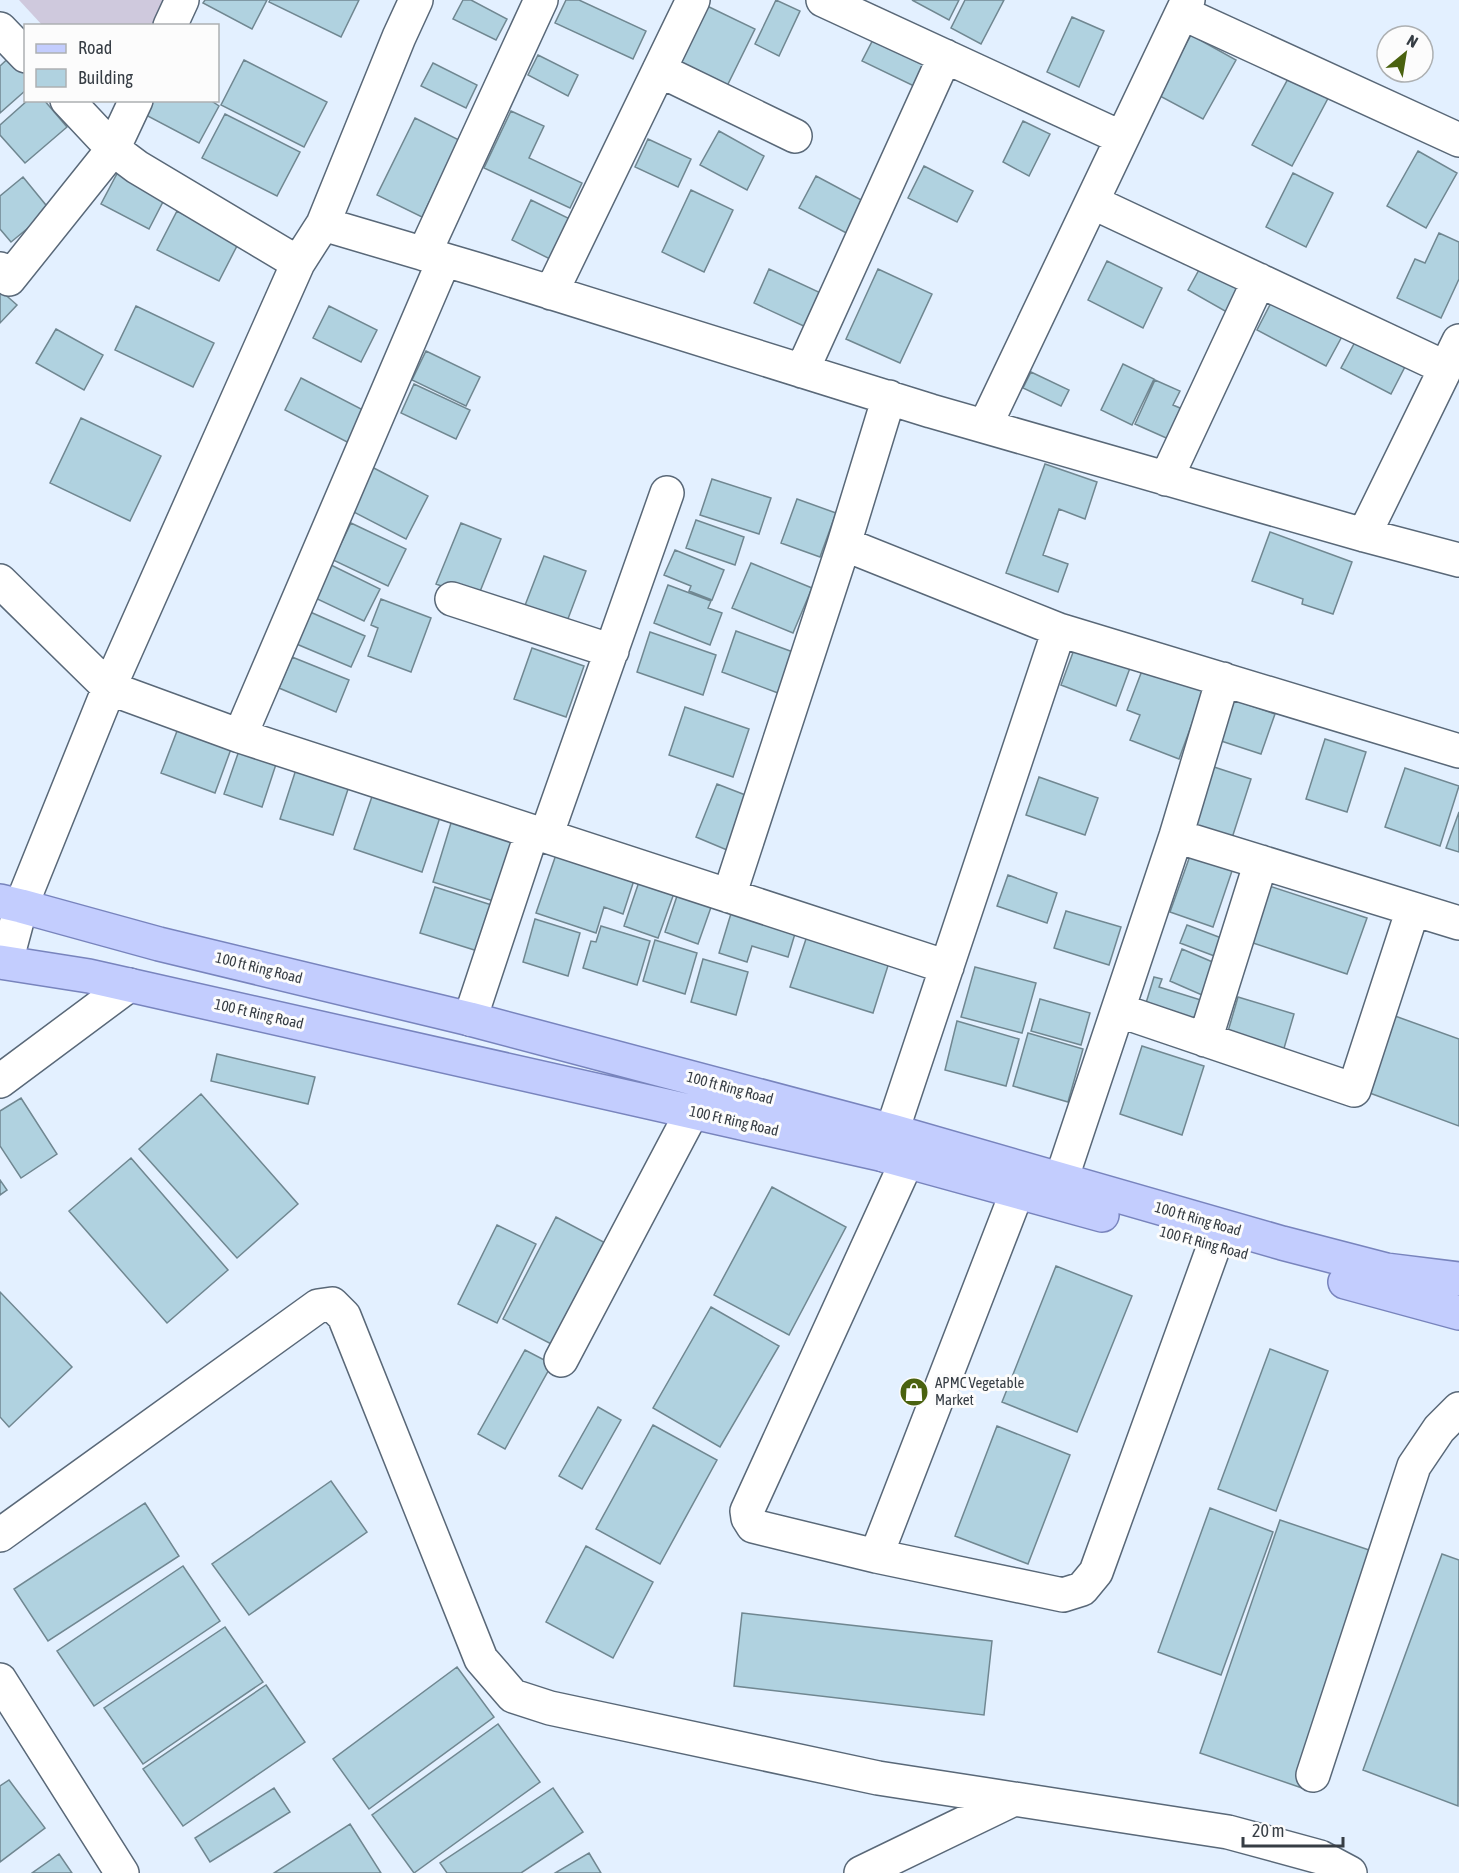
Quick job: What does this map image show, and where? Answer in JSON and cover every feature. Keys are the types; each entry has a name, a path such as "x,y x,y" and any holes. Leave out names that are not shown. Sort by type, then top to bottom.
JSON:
{"main road":[{"name":"100 ft Ring Road","path":"11,903 159,944 470,1019 894,1149 1061,1180 1386,1270 1459,1278"},
{"name":"100 Ft Ring Road","path":"3,962 129,985 692,1112 894,1149 1017,1192 1459,1313"}],"street":[{"path":"171,24 182,0"},
{"path":"3,962 11,903 298,263 323,224 416,0"},
{"path":"240,736 541,0"},
{"path":"551,292 692,0"},
{"path":"824,0 1122,138"},
{"path":"985,426 1185,7 1459,140"},
{"path":"0,29 24,54"},
{"path":"802,371 945,56"},
{"path":"659,70 795,136"},
{"path":"69,102 113,149 137,167 298,263"},
{"path":"0,269 9,279 113,149 135,102"},
{"path":"1092,201 1259,280 1453,355 1364,536"},
{"path":"323,224 985,426 1364,536 1459,560"},
{"path":"1166,478 1259,280"},
{"path":"729,896 844,544 889,397"},
{"path":"470,1019 539,834 612,651 667,493"},
{"path":"844,544 1059,630 1459,751"},
{"path":"0,582 108,688 240,736 947,967"},
{"path":"452,599 612,651"},
{"path":"1059,630 947,967 894,1149 747,1511 748,1518 753,1526 876,1556 1063,1595 1082,1589 1096,1572 1214,1246"},
{"path":"1061,1180 1176,836 1223,679"},
{"path":"1176,836 1459,923"},
{"path":"1205,1040 1261,862"},
{"path":"1118,1010 1354,1090 1413,909"},
{"path":"0,1082 129,985"},
{"path":"561,1360 692,1112"},
{"path":"876,1556 1017,1192"},
{"path":"0,1535 318,1306 332,1304 344,1316 481,1659 513,1695 550,1708 878,1778 1227,1832 1320,1857 1350,1873"},
{"path":"1313,1775 1414,1466 1439,1429 1459,1409"},
{"path":"0,1680 122,1873"},
{"path":"861,1873 1014,1799"}],"shaded area":[{"path":"19,0 163,0 152,24 41,24"}],"building":[{"path":"205,0 267,0 252,29 203,3"},
{"path":"270,0 359,0 341,37 269,2"},
{"path":"463,0 471,0 507,19 496,40 453,19"},
{"path":"566,0 579,0 646,31 633,59 555,23"},
{"path":"776,0 800,11 779,56 755,44"},
{"path":"912,0 959,0 949,20"},
{"path":"965,0 1004,0 981,44 951,28"},
{"path":"705,5 755,29 727,86 678,63"},
{"path":"1072,17 1104,31 1079,87 1047,72"},
{"path":"880,26 934,52 916,87 862,61"},
{"path":"1191,35 1236,60 1203,119 1158,95"},
{"path":"15,52 24,62 24,92 0,113 0,66"},
{"path":"538,55 578,75 568,96 528,75"},
{"path":"244,60 327,102 304,147 221,105"},
{"path":"433,63 477,85 466,108 421,86"},
{"path":"1295,66 1334,87 1292,166 1252,145"},
{"path":"26,102 46,102 67,127 25,163 0,135 0,125"},
{"path":"148,102 213,102 219,106 199,143 142,113"},
{"path":"511,111 544,126 529,158 582,183 570,208 484,168"},
{"path":"225,114 300,152 277,196 202,158"},
{"path":"415,118 459,140 422,217 377,195"},
{"path":"1023,121 1050,134 1029,176 1003,162"},
{"path":"719,131 764,156 747,190 700,165"},
{"path":"648,139 691,159 678,187 635,167"},
{"path":"1418,151 1457,173 1426,228 1387,206"},
{"path":"924,166 973,191 957,222 908,198"},
{"path":"120,168 168,192 149,229 101,204"},
{"path":"1293,173 1333,193 1306,247 1266,227"},
{"path":"816,176 869,204 852,236 799,208"},
{"path":"23,177 50,210 11,242 0,229 0,196"},
{"path":"691,190 733,210 704,272 662,252"},
{"path":"531,200 572,220 552,260 512,240"},
{"path":"177,211 239,242 219,281 157,250"},
{"path":"1439,233 1459,242 1459,279 1441,318 1397,298 1415,259 1425,263"},
{"path":"1206,257 1251,282 1232,315 1188,290"},
{"path":"1107,261 1162,288 1143,328 1088,300"},
{"path":"769,269 823,294 808,328 754,303"},
{"path":"878,269 932,294 900,363 846,339"},
{"path":"0,290 17,305 0,323"},
{"path":"1276,293 1346,329 1326,366 1257,330"},
{"path":"136,306 214,343 193,387 115,350"},
{"path":"329,306 377,330 361,362 313,338"},
{"path":"56,329 103,355 84,390 36,363"},
{"path":"1362,329 1411,355 1391,394 1341,368"},
{"path":"426,351 480,377 466,406 412,380"},
{"path":"1123,364 1154,379 1132,425 1101,410"},
{"path":"1031,372 1069,390 1061,406 1023,388"},
{"path":"301,378 367,412 351,444 285,410"},
{"path":"1155,380 1180,391 1173,405 1187,411 1173,441 1135,424"},
{"path":"414,384 470,410 456,439 401,413"},
{"path":"81,418 161,456 130,521 50,483"},
{"path":"1045,464 1097,482 1085,519 1059,509 1043,555 1068,564 1058,592 1006,573"},
{"path":"368,465 428,496 406,539 346,508"},
{"path":"712,479 771,498 759,534 700,515"},
{"path":"797,499 836,513 820,557 781,543"},
{"path":"696,520 744,537 735,565 686,548"},
{"path":"351,523 406,549 388,586 333,560"},
{"path":"461,523 501,539 477,599 436,584"},
{"path":"1270,532 1352,562 1333,614 1302,604 1303,599 1252,581"},
{"path":"675,550 724,570 712,600 689,591 691,586 664,575"},
{"path":"544,556 586,571 566,624 524,608"},
{"path":"751,563 812,588 793,633 732,608"},
{"path":"329,564 380,589 364,621 313,597"},
{"path":"668,585 711,601 708,608 722,613 710,645 654,623"},
{"path":"381,599 431,618 411,672 368,656 378,628 371,625"},
{"path":"301,608 365,636 351,667 287,640"},
{"path":"736,631 793,652 778,693 722,672"},
{"path":"650,632 716,655 703,695 637,672"},
{"path":"1075,647 1130,668 1116,706 1061,685"},
{"path":"532,648 584,666 566,717 514,699"},
{"path":"292,657 349,680 336,712 279,688"},
{"path":"1143,668 1204,691 1179,759 1130,740 1140,715 1127,710"},
{"path":"1231,699 1275,714 1261,754 1218,740"},
{"path":"685,707 749,729 733,777 669,755"},
{"path":"182,718 235,738 215,793 161,773"},
{"path":"243,739 280,752 262,807 224,794"},
{"path":"1325,739 1366,752 1347,812 1306,799"},
{"path":"300,757 353,774 333,835 280,819"},
{"path":"1214,767 1251,779 1232,838 1196,826"},
{"path":"1405,768 1459,786 1440,846 1385,827"},
{"path":"1039,777 1098,798 1085,835 1026,815"},
{"path":"377,782 444,805 422,872 354,849"},
{"path":"717,784 748,796 727,850 696,837"},
{"path":"455,810 525,832 503,904 433,882"},
{"path":"1459,812 1459,852 1446,848"},
{"path":"560,843 638,868 623,914 604,907 596,933 536,913"},
{"path":"1191,853 1233,868 1213,927 1170,912"},
{"path":"643,870 678,882 658,938 624,926"},
{"path":"1008,875 1057,893 1047,923 997,906"},
{"path":"681,884 715,896 698,944 665,932"},
{"path":"1266,885 1367,918 1347,974 1247,941"},
{"path":"435,887 498,907 484,953 420,933"},
{"path":"733,907 797,927 788,957 752,946 747,962 719,953"},
{"path":"1066,911 1121,927 1109,965 1054,948"},
{"path":"535,919 580,933 568,976 523,962"},
{"path":"1187,925 1224,939 1217,957 1180,943"},
{"path":"601,926 650,941 637,985 583,968 591,941 596,942"},
{"path":"810,927 892,953 873,1013 790,987"},
{"path":"655,940 697,953 685,994 643,981"},
{"path":"1182,949 1215,963 1202,995 1170,981"},
{"path":"703,959 748,972 736,1015 691,1002"},
{"path":"975,967 1036,983 1022,1033 961,1017"},
{"path":"1154,977 1162,979 1159,987 1204,1001 1195,1032 1142,1016"},
{"path":"1238,997 1294,1014 1280,1062 1224,1045"},
{"path":"1040,999 1090,1013 1081,1045 1031,1031"},
{"path":"1395,1016 1459,1039 1459,1126 1367,1092"},
{"path":"957,1021 1019,1039 1006,1086 945,1070"},
{"path":"1028,1033 1083,1049 1068,1102 1013,1086"},
{"path":"1142,1046 1204,1066 1182,1135 1120,1114"},
{"path":"217,1054 315,1077 308,1104 211,1081"},
{"path":"201,1094 298,1204 237,1258 139,1149"},
{"path":"21,1098 57,1154 21,1178 0,1146 0,1111"},
{"path":"131,1158 228,1270 167,1323 69,1211"},
{"path":"0,1180 7,1190 0,1195"},
{"path":"772,1187 846,1227 789,1335 714,1295"},
{"path":"556,1217 613,1247 559,1348 503,1319"},
{"path":"497,1225 536,1244 497,1323 458,1304"},
{"path":"1056,1266 1132,1296 1077,1432 1002,1402"},
{"path":"0,1292 72,1367 9,1427 0,1417"},
{"path":"711,1307 779,1346 720,1447 653,1408"},
{"path":"1270,1349 1328,1371 1276,1511 1218,1489"},
{"path":"525,1350 552,1364 505,1449 478,1434"},
{"path":"598,1407 621,1420 582,1489 559,1476"},
{"path":"653,1425 717,1460 660,1564 596,1529"},
{"path":"997,1426 1070,1455 1028,1564 955,1536"},
{"path":"331,1481 367,1532 249,1615 212,1564"},
{"path":"145,1503 179,1556 48,1641 14,1589"},
{"path":"1210,1508 1273,1532 1221,1675 1158,1652"},
{"path":"1280,1520 1381,1554 1302,1788 1200,1753"},
{"path":"586,1546 653,1582 613,1658 546,1622"},
{"path":"1442,1554 1459,1560 1458,1806 1363,1770"},
{"path":"183,1566 220,1621 94,1706 57,1651"},
{"path":"742,1613 992,1641 984,1715 734,1686"},
{"path":"225,1627 263,1682 143,1764 104,1708"},
{"path":"457,1667 494,1717 369,1809 333,1759"},
{"path":"266,1685 305,1742 183,1826 143,1769"},
{"path":"498,1724 540,1782 414,1873 372,1815"},
{"path":"9,1780 45,1828 0,1862 0,1786"},
{"path":"274,1788 290,1812 210,1862 195,1838"},
{"path":"553,1788 583,1832 521,1873 447,1873 440,1863"},
{"path":"350,1824 381,1873 274,1873"},
{"path":"589,1853 601,1873 555,1873"},
{"path":"59,1854 72,1873 32,1873"}],"place":[{"name":"APMC Vegetable Market","path":"914,1392"}]}
